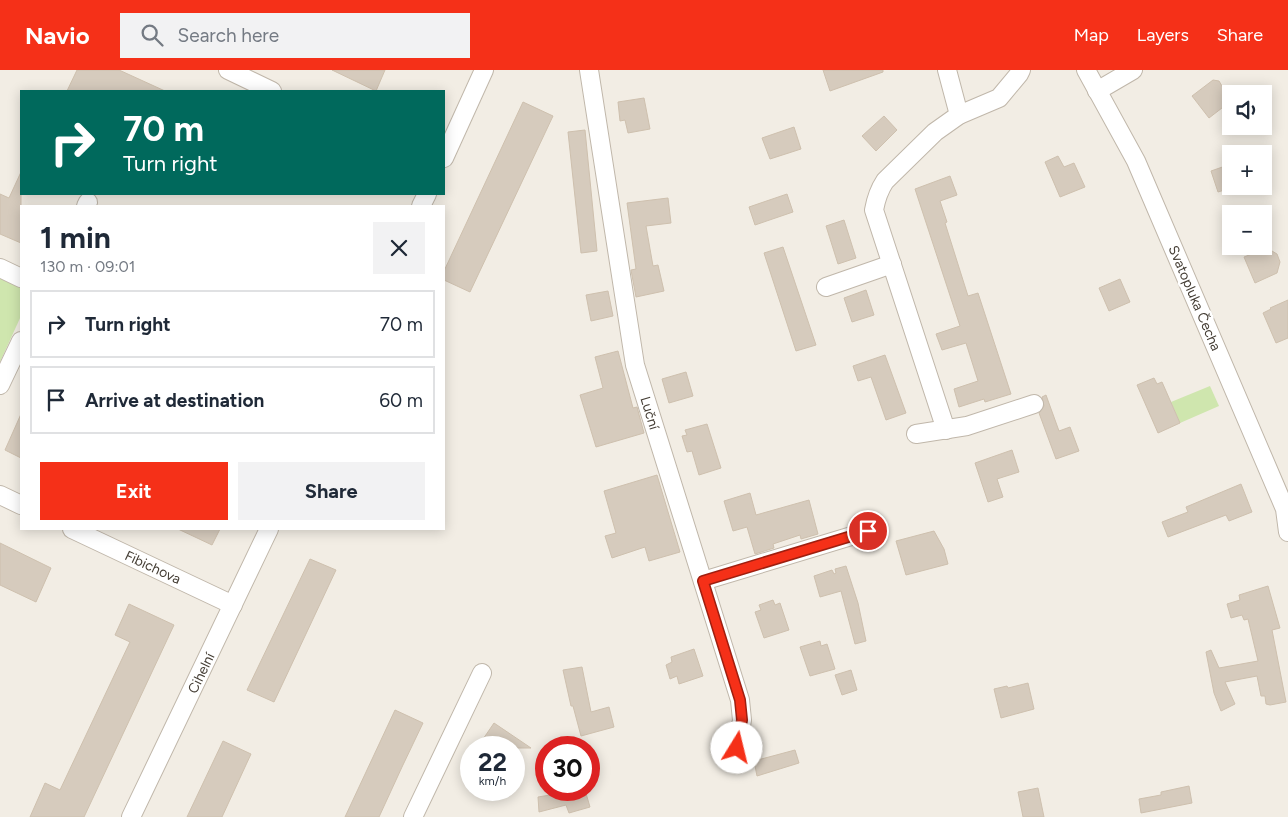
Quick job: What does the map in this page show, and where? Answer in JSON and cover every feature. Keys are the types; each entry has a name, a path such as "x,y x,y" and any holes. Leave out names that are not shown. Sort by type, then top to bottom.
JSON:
{"street":[{"path":"228,70 270,90"},
{"path":"445,156 484,70"},
{"name":"Luční","path":"589,70 635,365 740,700 742,720 737,748"},
{"path":"947,70 959,115"},
{"path":"946,430 874,210 879,190 885,181 936,132 959,115 999,98 1021,70"},
{"name":"Svatopluka Čecha","path":"1086,70 1136,161 1284,509 1288,532"},
{"path":"1098,90 1133,70"},
{"path":"445,124 466,112"},
{"path":"826,286 892,264"},
{"path":"0,268 20,278"},
{"path":"0,385 20,343"},
{"path":"916,434 967,426 1034,404"},
{"path":"0,495 20,505"},
{"name":"Fibichova","path":"74,530 233,605"},
{"name":"Cihelní","path":"131,817 269,530"},
{"path":"703,581 868,531"},
{"path":"414,817 482,673"}],"green space":[{"path":"0,278 20,288 20,318 0,362"},
{"path":"1210,386 1219,406 1180,423 1171,402"}],"building":[{"path":"77,70 119,70 163,90 67,90"},
{"path":"332,70 385,70 376,90"},
{"path":"823,70 883,70 883,72 830,91"},
{"path":"1213,80 1219,81 1222,86 1222,108 1209,118 1192,96"},
{"path":"644,98 650,129 628,133 625,120 620,121 618,102"},
{"path":"523,102 553,116 470,292 445,280 445,269"},
{"path":"884,116 897,130 876,151 862,136"},
{"path":"794,127 801,149 770,159 762,138"},
{"path":"585,130 597,251 581,253 568,132"},
{"path":"1058,156 1064,167 1074,163 1085,187 1060,197 1045,162"},
{"path":"1222,167 1222,191 1218,192 1211,171"},
{"path":"20,174 20,243 0,234 0,194 9,198"},
{"path":"950,176 957,195 940,201 947,222 945,223 968,296 978,293 1011,394 985,402 984,399 959,407 954,389 978,381 966,343 942,350 936,334 960,326 915,189"},
{"path":"787,194 793,212 755,225 749,207"},
{"path":"668,198 671,223 646,226 653,266 658,265 664,291 636,297 631,270 636,269 627,203"},
{"path":"844,220 856,258 838,264 826,226"},
{"path":"783,247 816,345 796,351 764,253"},
{"path":"1272,251 1277,254 1280,262 1277,273 1255,283 1244,257 1249,255 1272,255"},
{"path":"1120,279 1130,302 1109,311 1099,288"},
{"path":"866,290 874,315 852,322 844,298"},
{"path":"608,291 613,316 591,321 586,295"},
{"path":"1288,300 1288,338 1276,343 1263,313"},
{"path":"618,351 633,408 637,407 644,433 596,447 580,395 603,388 595,357"},
{"path":"885,355 906,413 886,420 871,377 858,381 853,366"},
{"path":"686,372 693,396 669,403 662,379"},
{"path":"1154,378 1157,384 1162,382 1180,423 1158,433 1137,385"},
{"path":"1046,395 1059,431 1070,427 1079,451 1056,459 1039,413 1044,406 1042,397"},
{"path":"20,416 20,458 5,450"},
{"path":"707,424 721,468 699,475 692,451 687,452 682,436 687,435 685,430"},
{"path":"1012,450 1019,472 997,479 1003,497 988,502 975,463"},
{"path":"657,475 680,552 649,561 645,547 612,558 605,536 616,533 604,491"},
{"path":"1241,484 1252,512 1229,521 1226,515 1168,537 1162,522 1188,512 1186,507"},
{"path":"750,493 756,515 809,500 818,534 801,539 800,535 773,544 774,548 755,554 747,527 733,531 724,501"},
{"path":"180,530 220,530 212,545"},
{"path":"934,531 944,549 948,564 906,575 896,541"},
{"path":"0,543 51,568 36,602 0,585"},
{"path":"310,559 336,570 274,702 247,690"},
{"path":"846,566 858,603 866,641 855,644 841,591 820,597 814,576 832,570 834,574 836,573 835,569"},
{"path":"1268,586 1280,628 1272,630 1286,702 1266,704 1265,696 1261,696 1257,676 1225,682 1235,704 1221,711 1214,693 1206,652 1211,650 1219,668 1258,661 1248,619 1244,620 1242,615 1231,618 1227,604 1240,600 1239,595"},
{"path":"773,600 775,605 780,603 789,630 764,638 755,612 761,610 759,605"},
{"path":"129,604 174,625 84,817 30,817 45,783 60,790 130,642 115,635"},
{"path":"820,641 821,646 827,644 835,669 810,676 800,647"},
{"path":"694,649 703,676 679,684 677,676 670,679 666,665 672,662 671,657"},
{"path":"582,667 591,712 609,707 614,727 581,736 573,706 571,706 563,670"},
{"path":"851,670 857,690 842,695 835,675"},
{"path":"1028,683 1034,709 1001,718 994,689"},
{"path":"395,710 423,723 379,817 345,817"},
{"path":"494,723 513,736 485,736"},
{"path":"223,741 251,754 222,817 187,817"},
{"path":"795,750 799,763 757,776 754,761"},
{"path":"1189,786 1192,803 1141,813 1139,799 1161,795 1161,792"},
{"path":"1038,788 1044,817 1023,817 1018,792"},
{"path":"538,801 588,801 590,807 569,813 566,805 539,812"}],"route":[{"path":"737,748 742,720 740,700 703,581 868,531"}]}
